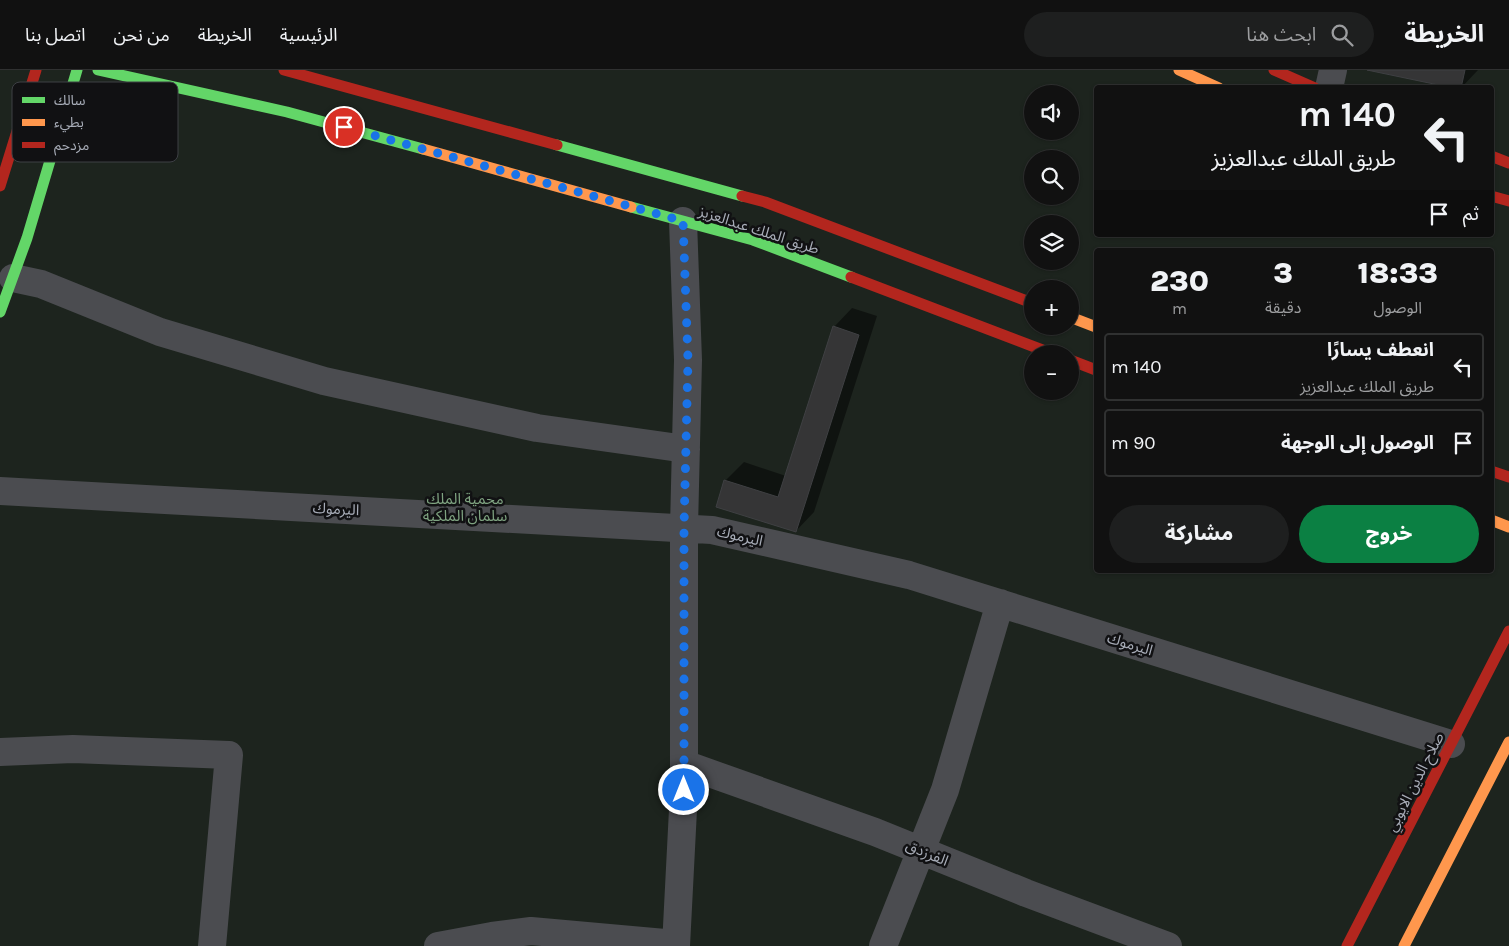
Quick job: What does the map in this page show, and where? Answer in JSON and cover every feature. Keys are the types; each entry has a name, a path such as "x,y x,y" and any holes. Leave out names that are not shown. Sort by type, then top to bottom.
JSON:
{"street":[{"path":"32,82 36,70"},
{"name":"طريق الملك عبدالعزيز","path":"98,70 152,82"},
{"name":"طريق الملك عبدالعزيز","path":"284,70 765,202 1024,300"},
{"path":"1179,70 1212,85"},
{"path":"1274,70 1308,85"},
{"path":"1330,85 1333,70"},
{"name":"طريق الملك عبدالعزيز","path":"178,88 287,112 753,240 1029,345"},
{"path":"0,186 12,147"},
{"path":"1494,157 1509,163"},
{"path":"0,312 51,162"},
{"path":"1494,197 1509,202"},
{"path":"438,946 531,931 676,945 684,790 684,528 688,360 683,221"},
{"path":"13,278 41,284 160,332 324,381 537,428 686,448"},
{"path":"1079,320 1094,326"},
{"path":"1079,363 1094,369"},
{"path":"1494,472 1509,477"},
{"name":"اليرموك","path":"0,491 712,530 909,575 1451,744"},
{"path":"1494,521 1509,527"},
{"path":"883,946 945,790 1000,603"},
{"name":"صلاح الدين الايوبي","path":"1347,946 1509,631"},
{"path":"1404,946 1509,742"},
{"path":"0,752 73,750 229,755 212,946"},
{"name":"الفرزدق","path":"684,764 875,832 1026,893 1168,946"}],"green space":[{"name":"محمية الملك سلمان الملكية","path":"0,70 1509,70 1509,946 0,946"}],"building":[{"path":"1367,70 1465,70 1462,85 1439,85"},
{"path":"833,326 859,335 796,532 716,507 724,480 778,497"}],"traffic: fast":[{"path":"73,82 77,70"},
{"path":"98,70 152,82"},
{"path":"178,88 287,112 423,149"},
{"path":"557,145 742,196"},
{"path":"0,312 27,238 50,162"},
{"path":"631,207 753,240 851,277"}],"traffic: slow":[{"path":"1179,70 1212,85"},
{"path":"423,149 631,207"},
{"path":"1079,320 1094,326"},
{"path":"1494,521 1509,527"},
{"path":"1404,946 1509,742"}],"traffic: jam":[{"path":"32,82 36,70"},
{"path":"284,70 557,145"},
{"path":"1274,70 1308,85"},
{"path":"0,186 12,147"},
{"path":"1494,157 1509,163"},
{"path":"742,196 765,202 1024,300"},
{"path":"1494,197 1509,201"},
{"path":"851,277 1029,345"},
{"path":"1079,363 1094,369"},
{"path":"1494,472 1509,477"},
{"path":"1347,946 1509,631"}],"route":[{"path":"344,127 683,221 688,360 684,528 684,790"}]}
